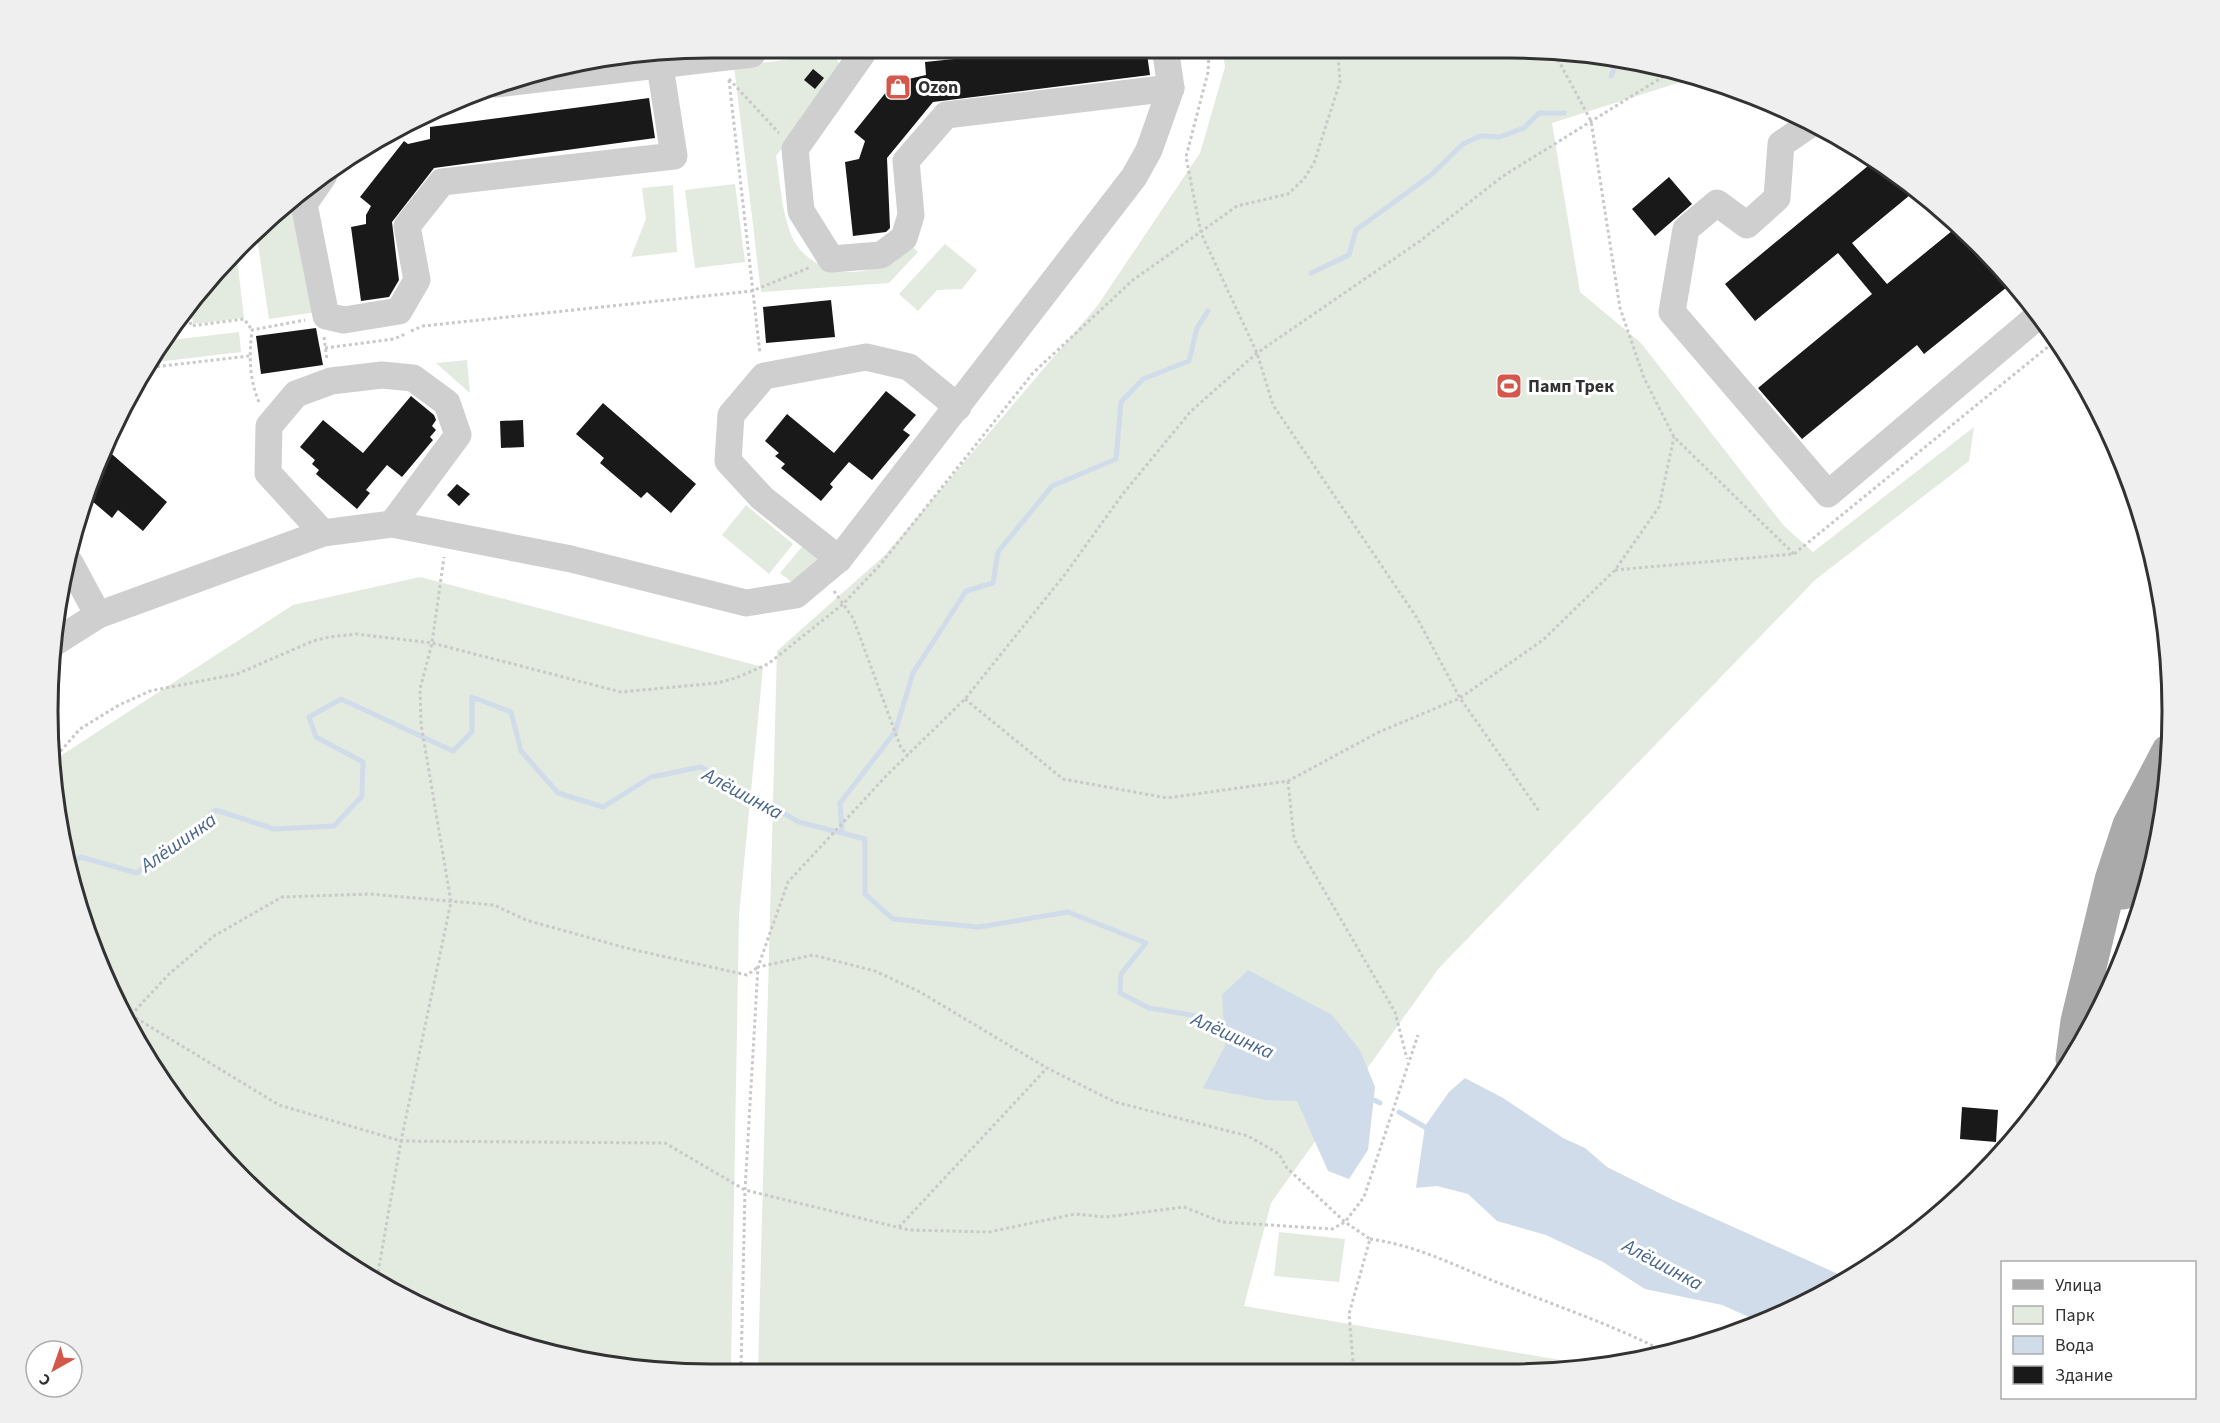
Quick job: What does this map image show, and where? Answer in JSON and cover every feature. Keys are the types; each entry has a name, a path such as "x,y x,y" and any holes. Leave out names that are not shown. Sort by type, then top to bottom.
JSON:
{"main road":[{"path":"2075,1036 2111,880 2129,825 2159,769"},
{"path":"2100,931 2147,847"}],"lane":[{"path":"558,77 660,66 714,69 742,58"},
{"path":"859,58 795,149 801,211 831,259 881,255 904,238 911,215 906,161 946,115 1171,88"},
{"path":"63,637 98,615 323,533 392,524 571,559 746,603 796,595 831,567 958,407 1134,177 1149,150 1171,88 1167,58"},
{"path":"309,198 304,204 326,316 344,320 399,311 417,280 407,226 442,182 674,156 660,66"},
{"path":"1803,129 1781,144 1777,198 1747,225 1717,204 1686,229 1672,312 1828,494 2033,323"},
{"path":"831,567 762,498 728,460 731,416 764,376 866,357 909,366 958,407"},
{"path":"323,533 268,473 269,426 296,394 331,381 382,375 412,378 447,403 458,435 392,524"},
{"path":"74,571 98,615"}],"path":[{"path":"1209,58 1208,72 1186,157 1201,233 1257,352 1273,405 1417,618 1460,698 1539,811"},
{"path":"1559,61 1592,121 1620,308 1644,378 1674,437 1794,554"},
{"path":"714,69 795,149"},
{"path":"714,69 752,291 758,343"},
{"path":"741,1364 745,1190 758,967 789,882 823,842 965,699 1066,573 1122,495 1191,411 1257,352 1420,241 1503,176 1663,77"},
{"path":"325,348 394,339 423,326 752,291 831,259"},
{"path":"252,330 326,316 322,329 328,362"},
{"path":"190,318 191,326 244,319 252,330 249,356 252,383"},
{"path":"158,367 249,356"},
{"path":"965,699 1063,779 1167,798 1288,782 1379,732 1460,698 1543,640 1615,570 1659,507 1674,437"},
{"path":"378,1273 401,1141 451,902 421,724 420,689 432,643 448,535"},
{"path":"831,567 853,618 901,747 908,755"},
{"path":"1288,782 1294,839 1395,1012 1407,1061"},
{"path":"133,1013 169,974 214,936 282,897 370,894 494,905 526,920 626,948 747,975 758,967 813,955 875,971 920,992 1047,1068 1115,1102 1248,1136 1279,1154 1287,1168 1345,1222 1370,1239 1398,1243 1431,1253 1482,1277 1656,1347"},
{"path":"135,1018 279,1105 401,1141 665,1143 745,1190 909,1230 989,1232 1075,1214 1106,1217 1184,1207 1222,1222 1332,1228 1345,1222 1364,1197 1407,1061 1418,1035"},
{"path":"899,1227 1047,1068"},
{"path":"1353,1364 1349,1314 1370,1239"}],"green space":[{"path":"801,58 836,58 842,69 776,156 784,211 794,241 801,251 821,265 833,270 858,272 876,267 910,245 918,252 889,283 761,292 734,66"},
{"path":"1224,58 1508,58 1594,64 1681,82 1552,123 1580,292 1641,343 1784,526 1813,552 1974,427 1969,461 1815,580 1439,968 1271,1203 1244,1306 1568,1361 1508,1364 758,1364 777,651 885,555 1098,305 1200,153 1225,67"},
{"path":"735,184 745,262 695,268 685,190"},
{"path":"673,185 677,252 631,257 646,219 642,188"},
{"path":"297,208 316,312 269,319 258,243"},
{"path":"945,244 977,270 962,289 937,290 918,311 899,294"},
{"path":"238,263 244,318 193,324 193,314"},
{"path":"239,332 241,352 161,361 176,340"},
{"path":"467,360 470,393 436,363"},
{"path":"746,505 793,544 769,574 722,535"},
{"path":"805,543 821,556 797,586 780,573"},
{"path":"420,577 763,667 739,915 731,1364 669,1363 626,1359 542,1342 462,1315 385,1277 314,1230 250,1173 193,1109 146,1038 108,961 93,921 71,839 60,756 293,605"},
{"path":"1279,1232 1345,1239 1339,1282 1274,1276"}],"water":[{"path":"1248,970 1332,1015 1360,1050 1375,1087 1368,1150 1349,1179 1328,1171 1297,1101 1266,1100 1203,1088 1225,1046 1222,995"},
{"path":"1465,1078 1503,1098 1563,1138 1585,1148 1607,1167 1671,1199 1839,1274 1751,1318 1722,1305 1645,1289 1603,1262 1546,1235 1497,1221 1468,1194 1437,1186 1416,1188 1425,1126 1449,1092"}],"building":[{"path":"964,58 1148,58 1150,75 933,102 887,158 890,228 886,232 853,236 845,162 859,159 865,141 854,132 899,76 904,80 926,75 925,62"},
{"path":"813,69 824,78 815,89 804,80"},
{"path":"649,98 655,138 434,168 392,222 399,280 389,297 361,301 351,227 366,224 366,215 371,206 360,197 404,141 408,144 430,139 430,127"},
{"path":"1867,167 1909,196 1852,243 1887,284 1951,232 2005,288 1924,354 1917,345 1802,439 1758,388 1872,294 1838,253 1755,321 1725,284"},
{"path":"1669,177 1692,204 1655,236 1632,209"},
{"path":"831,300 835,337 766,343 763,307"},
{"path":"316,328 323,365 261,374 256,336"},
{"path":"886,391 916,415 903,430 910,435 872,480 849,462 830,484 833,487 821,501 781,468 785,464 775,456 779,453 765,441 787,414 834,453"},
{"path":"411,396 434,415 436,420 432,426 436,430 430,437 433,440 402,477 387,465 366,490 370,493 357,509 316,474 319,470 312,464 315,460 300,447 323,420 363,453"},
{"path":"603,403 696,484 671,513 647,492 641,498 600,463 604,458 576,434"},
{"path":"523,420 524,447 501,448 500,421"},
{"path":"112,454 167,502 143,531 118,510 112,518 93,502"},
{"path":"457,484 470,494 459,506 447,495"},
{"path":"1962,1107 1998,1110 1996,1142 1960,1139"}],"waterway":[{"path":"1611,76 1614,67"},
{"path":"1311,273 1349,255 1356,230 1431,175 1463,144 1480,136 1500,137 1524,128 1539,113 1564,113"},
{"path":"842,831 840,803 895,732 913,673 966,591 993,583 998,552 1052,486 1116,459 1121,402 1143,379 1189,361 1197,328 1208,311"},
{"name":"Алёшинка","path":"76,860 81,857 137,873 216,810 274,829 334,826 362,796 363,762 316,737 309,717 341,699 453,751 472,732 472,697 511,712 521,751 558,793 603,807 651,777 701,767 799,822 865,839 865,894 893,919 979,927 1068,912 1146,943 1121,974 1120,993 1149,1008 1197,1016 1230,1031"},
{"name":"Алёшинка","path":"1368,1097 1380,1103"},
{"name":"Алёшинка","path":"1399,1112 1430,1130"}],"place":[{"name":"Ozon","path":"898,87"},
{"name":"Памп Трек","path":"1509,386"}]}
